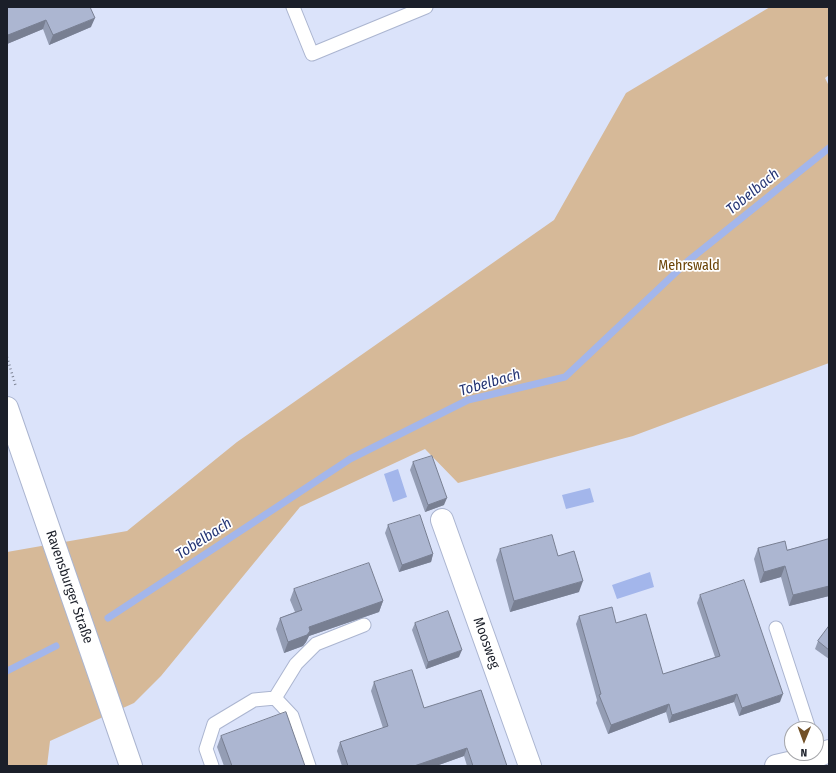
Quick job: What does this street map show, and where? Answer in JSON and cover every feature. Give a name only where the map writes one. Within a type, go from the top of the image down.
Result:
[{"type":"main road","name":"Ravensburger Straße","points":[[7,408],[132,766]]},
{"type":"main road","name":"Moosweg","points":[[442,520],[530,766]]},
{"type":"main road","points":[[776,766],[794,761]]},
{"type":"lane","points":[[293,7],[312,54],[419,8]]},
{"type":"lane","points":[[275,698],[296,664],[316,644],[364,625]]},
{"type":"lane","points":[[776,628],[806,721]]},
{"type":"lane","points":[[212,766],[206,749],[214,724],[254,700],[275,698]]},
{"type":"lane","points":[[275,698],[292,716],[309,766]]},
{"type":"green space","name":"Mehrswald","points":[[770,7],[829,7],[829,75],[825,78],[829,86],[829,363],[633,436],[458,483],[425,449],[300,507],[161,676],[134,703],[50,741],[47,766],[7,766],[7,552],[127,531],[237,442],[554,220],[626,93]]},
{"type":"water","points":[[398,469],[407,497],[393,502],[384,474]]},
{"type":"water","points":[[590,488],[594,502],[566,509],[562,495]]},
{"type":"water","points":[[650,572],[654,587],[617,599],[612,585]]},
{"type":"building","points":[[7,7],[90,7],[95,18],[53,35],[46,20],[8,35]]},
{"type":"building","points":[[432,456],[447,498],[428,505],[413,462]]},
{"type":"building","points":[[420,515],[433,554],[402,565],[388,525]]},
{"type":"building","points":[[552,535],[558,556],[574,551],[583,581],[514,601],[500,549]]},
{"type":"building","points":[[829,539],[829,586],[793,595],[785,566],[764,572],[758,548],[785,541],[787,550]]},
{"type":"building","points":[[369,563],[383,601],[309,627],[310,631],[307,635],[288,642],[280,618],[302,610],[294,589]]},
{"type":"building","points":[[744,580],[783,694],[742,708],[737,694],[672,715],[669,704],[611,725],[599,695],[601,694],[579,616],[612,607],[616,623],[646,614],[663,674],[720,656],[700,595]]},
{"type":"building","points":[[448,611],[462,650],[428,662],[415,623]]},
{"type":"building","points":[[829,626],[829,650],[818,641]]},
{"type":"building","points":[[412,670],[424,708],[481,690],[507,766],[473,766],[467,748],[414,766],[348,766],[340,742],[388,726],[374,682]]},
{"type":"building","points":[[286,712],[305,766],[232,766],[221,736]]},
{"type":"waterway","name":"Tobelbach","points":[[108,618],[350,459],[468,400],[565,377],[688,261],[829,148]]},
{"type":"waterway","name":"Tobelbach","points":[[7,671],[56,646]]}]
